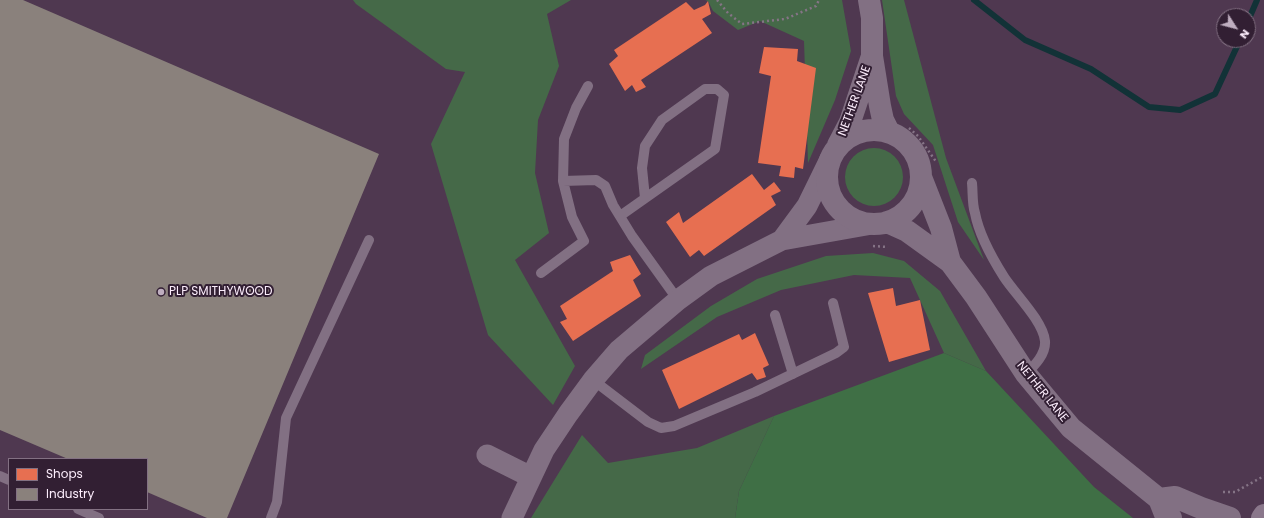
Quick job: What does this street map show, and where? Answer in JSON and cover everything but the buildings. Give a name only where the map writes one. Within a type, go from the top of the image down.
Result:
[{"type":"main road","name":"NETHER LANE","points":[[869,0],[872,18],[872,56],[880,106],[883,120],[888,132]]},
{"type":"main road","name":"NETHER LANE","points":[[834,152],[850,122],[872,56]]},
{"type":"main road","points":[[875,129],[888,132],[902,139],[912,149],[919,162],[921,178],[918,192],[911,205],[901,216],[879,223],[857,221],[844,214],[834,202],[828,189],[827,173],[834,152],[848,137],[861,131],[875,129]]},
{"type":"main road","name":"NETHER LANE","points":[[921,178],[941,228],[950,262]]},
{"type":"main road","name":"NETHER LANE","points":[[879,223],[908,231],[950,262],[976,297],[1026,374],[1071,428],[1159,499],[1166,514],[1171,518]]},
{"type":"main road","points":[[1159,499],[1175,497],[1230,518]]},
{"type":"street","points":[[782,240],[807,206],[834,152]]},
{"type":"street","points":[[512,518],[544,450],[593,380],[619,350],[678,300],[711,276],[782,240],[879,223]]},
{"type":"street","points":[[487,455],[531,477]]},
{"type":"lane","points":[[541,273],[584,241],[572,217],[563,180],[564,139],[576,108],[588,86]]},
{"type":"lane","points":[[620,216],[715,149],[724,95],[717,89],[705,89],[662,120],[645,146],[642,168],[645,198]]},
{"type":"lane","points":[[563,180],[596,180],[605,186],[613,205],[632,236],[678,300]]},
{"type":"lane","points":[[972,183],[974,213],[984,240],[1004,277],[1043,331],[1045,342],[1042,354],[1026,374]]},
{"type":"lane","points":[[271,518],[278,502],[286,418],[369,240]]},
{"type":"lane","points":[[593,380],[648,422],[660,428],[674,426],[755,392],[836,354],[844,347],[833,303]]},
{"type":"lane","points":[[775,315],[793,374]]},
{"type":"lane","points":[[80,510],[99,518]]},
{"type":"path","points":[[718,0],[728,13],[742,24],[785,19],[816,6],[819,0]]},
{"type":"path","points":[[869,246],[890,247]]},
{"type":"path","points":[[1222,492],[1234,492],[1264,476]]},
{"type":"green space","points":[[353,0],[571,0],[547,14],[559,66],[538,120],[535,173],[549,233],[515,260],[575,366],[553,405],[488,335],[431,144],[465,72],[446,69],[356,4]]},
{"type":"green space","points":[[705,0],[842,0],[851,51],[835,100],[808,163],[804,41],[760,21],[738,30],[713,11],[708,1]]},
{"type":"green space","points":[[882,0],[904,0],[946,158],[984,260],[958,222],[933,145],[904,114],[896,96]]},
{"type":"green space","points":[[868,148],[880,148],[895,156],[903,171],[903,183],[895,198],[880,206],[868,206],[853,198],[845,183],[845,171],[853,156]]},
{"type":"green space","points":[[873,253],[904,261],[940,291],[986,371],[944,353],[910,278],[854,275],[781,290],[717,317],[641,369],[645,355],[711,306],[757,279],[826,256]]},
{"type":"green space","points":[[944,353],[986,371],[1094,487],[1133,518],[735,518],[739,491],[774,416]]},
{"type":"green space","points":[[774,416],[739,491],[735,518],[531,518],[582,435],[608,463],[697,448]]},
{"type":"waterway","points":[[974,0],[1025,40],[1091,69],[1149,107],[1180,110],[1215,94],[1236,48]]},
{"type":"waterway","points":[[1254,8],[1257,0]]},
{"type":"place","name":"PLP SMITHYWOOD","points":[[161,292]]}]
